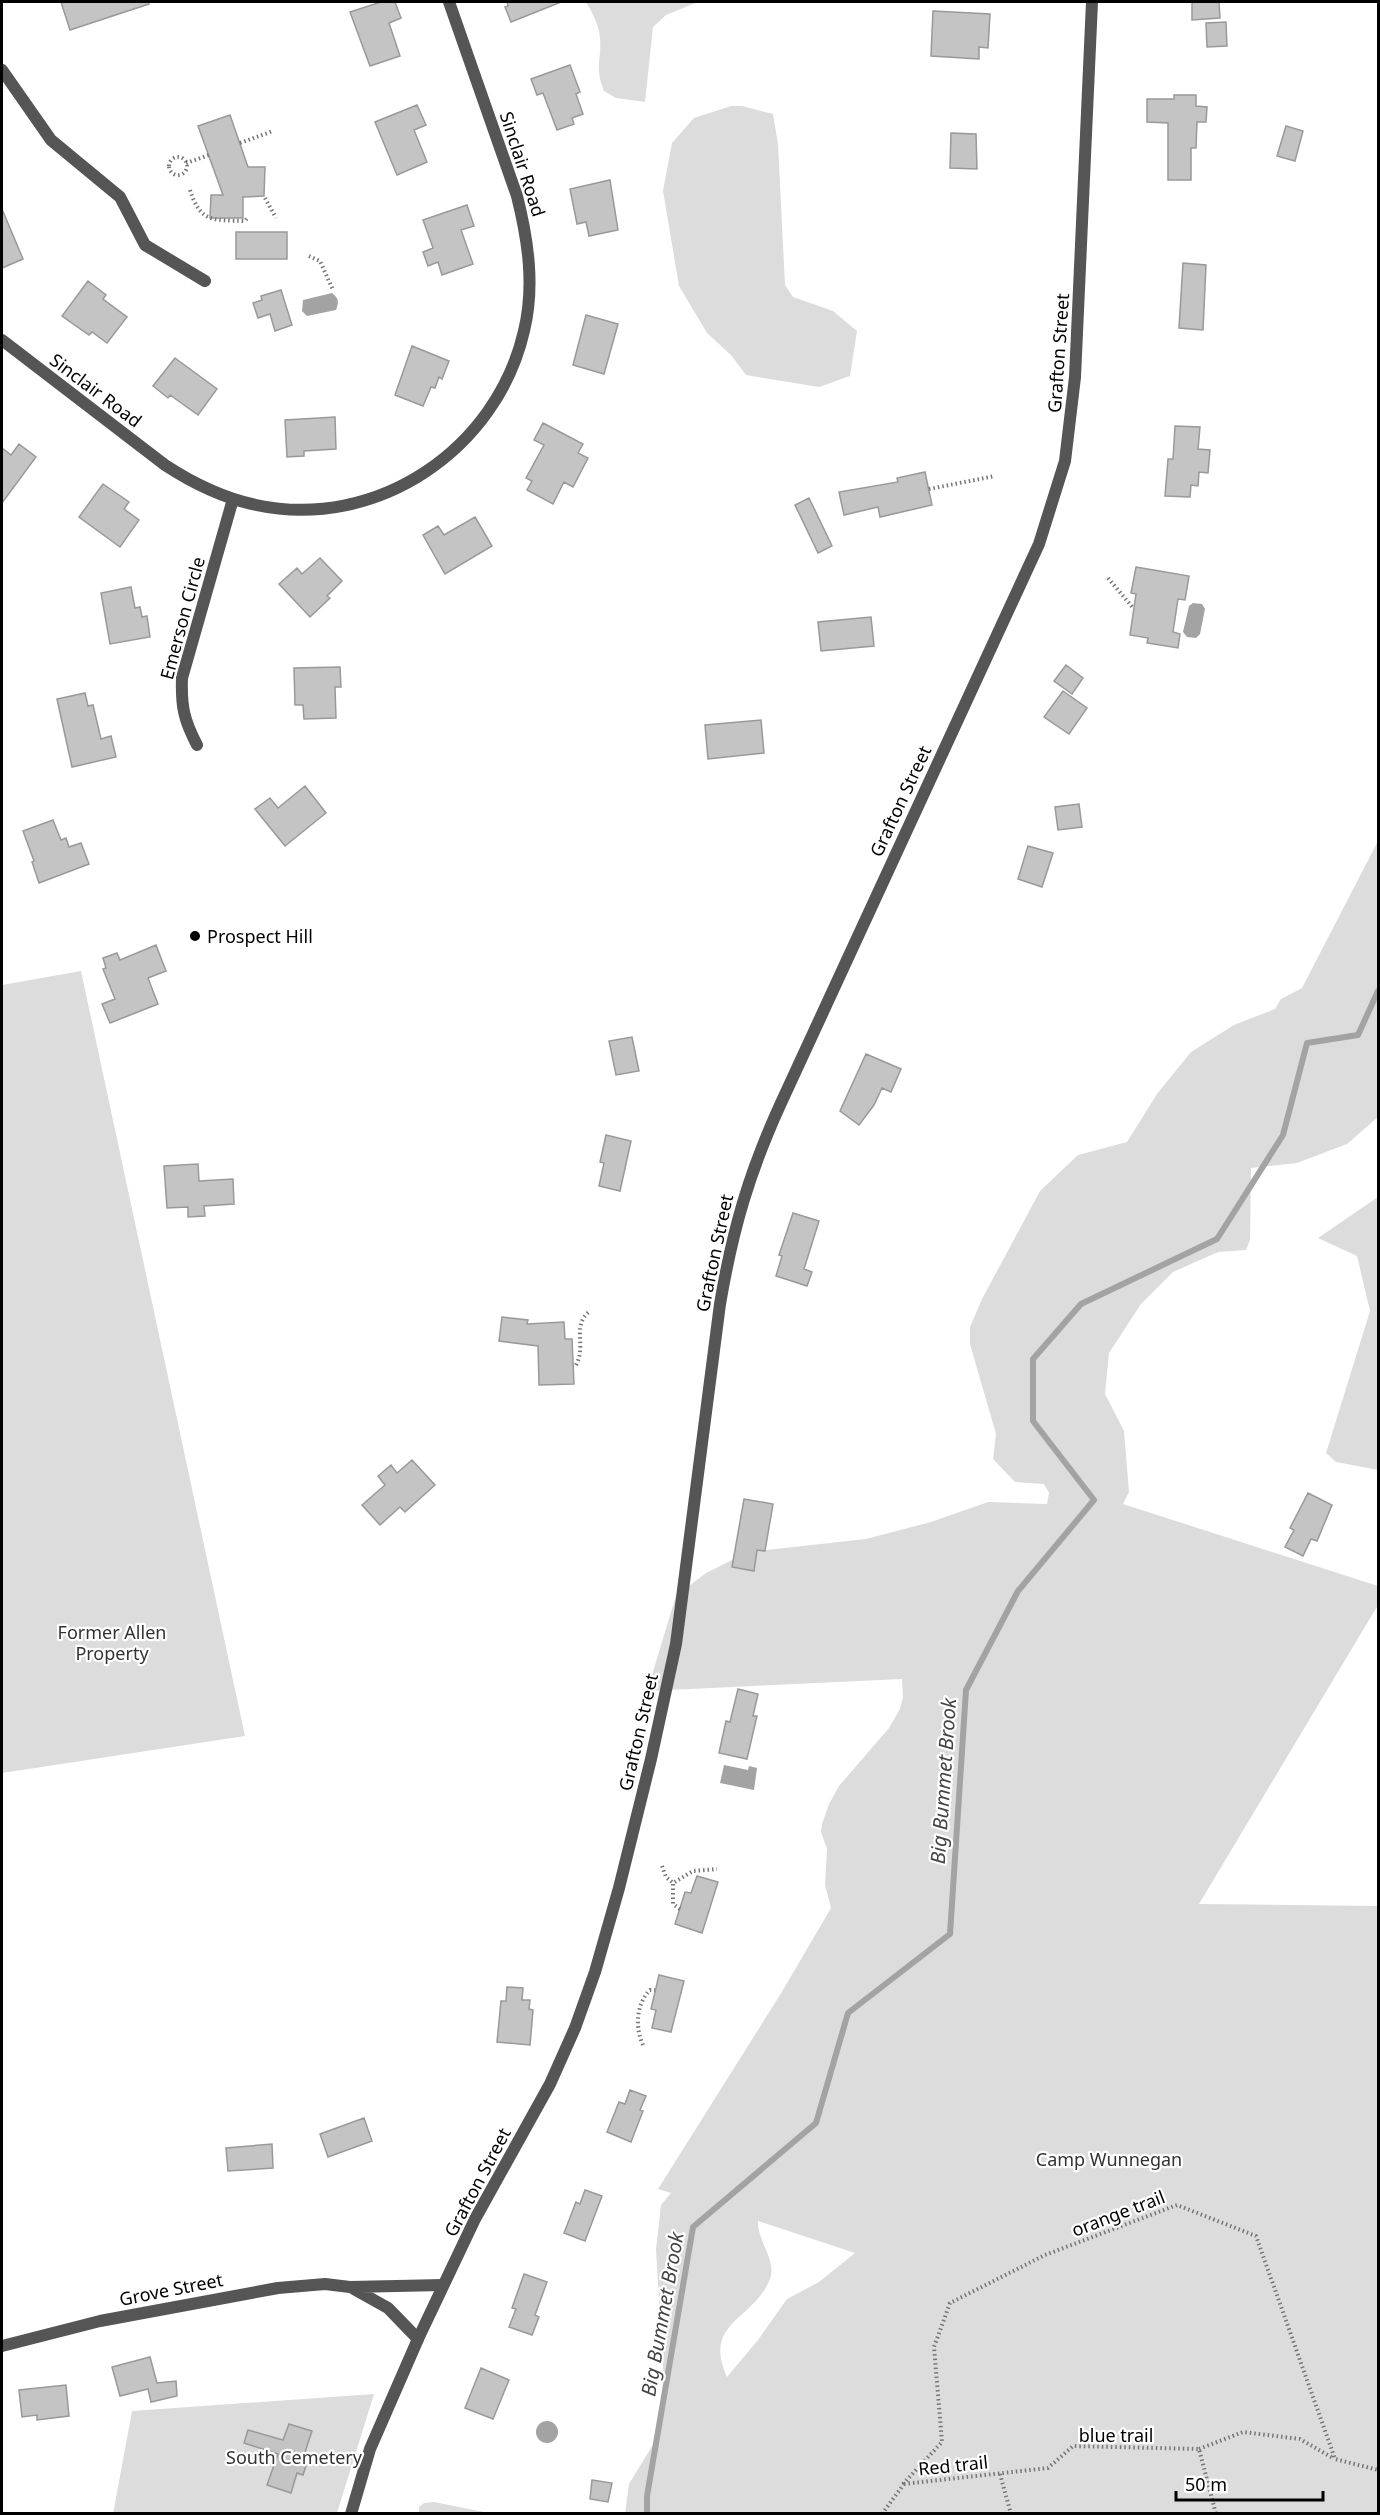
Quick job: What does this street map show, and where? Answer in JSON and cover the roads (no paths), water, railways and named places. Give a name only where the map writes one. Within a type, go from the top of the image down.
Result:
[{"type":"street","name":"Sinclair Road","points":[[2,340],[165,465],[187,479],[233,499],[258,506],[308,509],[358,502],[405,484],[441,462],[466,439],[487,413],[509,377],[518,353],[529,304],[530,279],[525,229],[517,196],[448,2]]},
{"type":"street","name":"Grafton Street","points":[[351,2514],[370,2449],[418,2339],[475,2219],[536,2112],[563,2057],[586,2000],[619,1888],[651,1759],[676,1644],[720,1304],[733,1234],[749,1179],[1039,544],[1054,502],[1070,438],[1076,377],[1092,2]]},
{"type":"street","points":[[2,70],[51,140],[120,197],[145,245],[205,281]]},
{"type":"street","name":"Emerson Circle","points":[[196,746],[184,720],[181,702],[182,678],[233,499]]},
{"type":"street","name":"Grove Street","points":[[2,2346],[100,2321],[301,2285],[325,2284],[350,2287],[443,2285]]},
{"type":"street","name":"Grove Street","points":[[350,2287],[375,2298],[418,2339]]},
{"type":"waterway","name":"Big Bummet Brook","points":[[647,2514],[647,2496],[693,2227],[816,2123],[848,2013],[950,1934],[966,1690],[1018,1591],[1094,1500],[1033,1421],[1033,1359],[1081,1304],[1217,1239],[1283,1135],[1307,1043],[1358,1035],[1378,991]]},
{"type":"place","name":"Prospect Hill","points":[[195,936]]},
{"type":"park label","name":"Former Allen Property","points":[[112,1642]]},
{"type":"park label","name":"Camp Wunnegan","points":[[1109,2159]]},
{"type":"park label","name":"South Cemetery","points":[[294,2457]]}]
